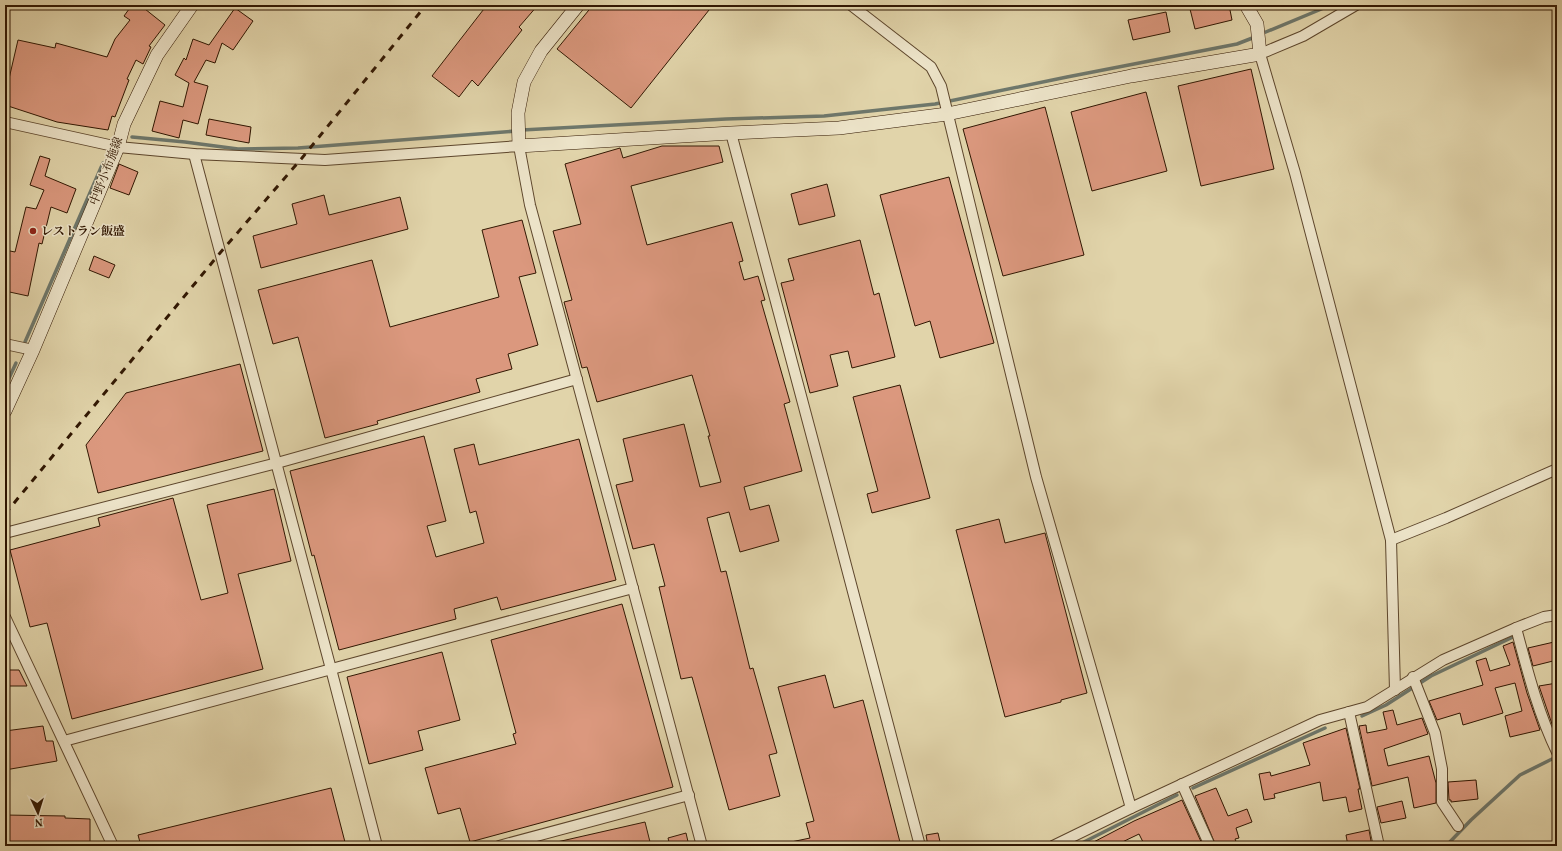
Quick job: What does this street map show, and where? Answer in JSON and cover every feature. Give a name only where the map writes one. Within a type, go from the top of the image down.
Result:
[{"type":"street","name":"中野小布施線","points":[[5,411],[33,350],[118,147],[124,124],[157,55],[191,5]]},
{"type":"street","points":[[578,5],[538,57],[524,82],[518,113],[519,146],[530,205],[702,846]]},
{"type":"street","points":[[1246,5],[1257,24],[1260,38],[1260,54],[1294,172],[1391,540],[1395,690]]},
{"type":"street","points":[[5,122],[118,147],[194,154],[325,160],[519,146],[839,128],[947,114],[1131,76],[1260,54],[1303,36],[1356,5]]},
{"type":"street","points":[[853,6],[931,67],[941,86],[1036,477],[1131,808]]},
{"type":"street","points":[[731,133],[920,846]]},
{"type":"street","points":[[194,154],[277,463],[377,846]]},
{"type":"street","points":[[5,344],[33,350]]},
{"type":"street","points":[[5,533],[277,463],[577,379]]},
{"type":"street","points":[[1391,540],[1446,518],[1557,469]]},
{"type":"street","points":[[64,741],[633,588]]},
{"type":"street","points":[[1053,846],[1320,720],[1367,707],[1443,660],[1516,628],[1544,617],[1557,615]]},
{"type":"street","points":[[5,618],[113,846]]},
{"type":"street","points":[[1516,628],[1531,683],[1550,738],[1557,752]]},
{"type":"street","points":[[1413,678],[1435,733],[1442,769],[1442,802],[1458,826]]},
{"type":"street","points":[[1349,712],[1379,846]]},
{"type":"street","points":[[1182,784],[1210,846]]},
{"type":"street","points":[[499,846],[689,795]]},
{"type":"building","points":[[132,5],[140,5],[165,25],[149,46],[151,47],[143,64],[136,60],[127,79],[129,80],[115,117],[112,116],[108,130],[57,122],[5,105],[5,96],[18,40],[55,48],[56,43],[107,57],[115,39],[130,20],[124,16]]},
{"type":"building","points":[[487,5],[538,5],[519,27],[522,30],[478,86],[472,80],[459,97],[432,76]]},
{"type":"building","points":[[593,5],[713,5],[631,108],[557,49]]},
{"type":"building","points":[[1209,5],[1229,5],[1232,20],[1195,29],[1190,9]]},
{"type":"building","points":[[235,8],[253,21],[233,50],[222,43],[215,63],[206,60],[194,82],[208,86],[198,124],[183,120],[179,138],[152,131],[160,101],[183,107],[189,83],[175,75],[184,58],[186,60],[193,39],[209,45]]},
{"type":"building","points":[[1166,12],[1170,32],[1133,40],[1128,20]]},
{"type":"building","points":[[1251,69],[1274,169],[1201,186],[1178,86]]},
{"type":"building","points":[[1146,92],[1167,171],[1092,191],[1071,112]]},
{"type":"building","points":[[1045,107],[1084,255],[1003,276],[963,129]]},
{"type":"building","points":[[209,119],[251,127],[249,143],[206,135]]},
{"type":"building","points":[[662,146],[719,146],[723,162],[631,186],[647,245],[732,222],[743,261],[739,262],[744,280],[758,276],[765,300],[761,301],[790,402],[784,404],[802,471],[744,487],[750,510],[769,505],[779,541],[740,552],[729,512],[707,518],[721,572],[726,571],[750,669],[753,668],[777,753],[769,755],[780,796],[729,810],[692,677],[681,679],[659,587],[665,586],[654,544],[633,549],[616,485],[633,481],[623,439],[684,424],[700,487],[721,482],[708,436],[710,436],[692,375],[597,402],[587,367],[582,368],[564,302],[572,300],[553,231],[581,224],[565,164],[620,148],[623,158]]},
{"type":"building","points":[[40,156],[50,159],[45,176],[76,189],[67,213],[51,207],[42,244],[39,243],[28,296],[5,291],[5,250],[15,252],[26,207],[36,209],[44,190],[30,185]]},
{"type":"building","points":[[119,164],[138,172],[129,195],[110,188]]},
{"type":"building","points":[[949,177],[994,343],[940,358],[930,321],[915,326],[880,195]]},
{"type":"building","points":[[827,184],[835,216],[799,225],[791,194]]},
{"type":"building","points":[[324,195],[329,215],[400,197],[408,229],[261,268],[253,236],[297,224],[292,204]]},
{"type":"building","points":[[522,220],[536,273],[519,277],[538,345],[508,354],[512,369],[476,379],[480,392],[377,421],[378,424],[325,438],[298,337],[273,344],[258,290],[372,260],[390,327],[499,297],[482,230]]},
{"type":"building","points":[[860,240],[874,295],[879,293],[895,357],[852,368],[848,351],[830,355],[838,386],[810,393],[781,283],[794,280],[788,259]]},
{"type":"building","points":[[94,256],[115,265],[109,278],[89,270]]},
{"type":"building","points":[[240,364],[263,451],[98,493],[86,445],[126,393]]},
{"type":"building","points":[[900,385],[930,498],[872,513],[867,494],[878,491],[853,397]]},
{"type":"building","points":[[424,436],[446,521],[427,526],[436,557],[484,543],[476,511],[470,513],[454,449],[474,444],[479,465],[579,439],[616,580],[501,610],[497,597],[454,609],[456,619],[339,650],[314,555],[312,556],[290,471]]},
{"type":"building","points":[[274,489],[291,561],[238,574],[263,669],[72,719],[47,623],[30,627],[10,550],[100,526],[98,518],[173,498],[201,600],[228,593],[207,505]]},
{"type":"building","points":[[999,519],[1005,543],[1045,533],[1087,693],[1061,700],[1061,702],[1005,717],[956,530]]},
{"type":"building","points":[[622,604],[673,787],[470,842],[460,808],[438,814],[425,768],[516,744],[513,734],[516,733],[491,640]]},
{"type":"building","points":[[1513,642],[1527,693],[1540,730],[1510,737],[1505,716],[1522,711],[1515,683],[1495,688],[1503,713],[1463,725],[1460,713],[1437,720],[1429,701],[1483,685],[1476,661],[1486,658],[1490,671],[1510,665],[1503,646]]},
{"type":"building","points":[[1554,642],[1557,660],[1533,666],[1528,648]]},
{"type":"building","points":[[442,652],[460,720],[418,731],[423,750],[369,764],[347,677]]},
{"type":"building","points":[[5,670],[19,670],[27,686],[5,686]]},
{"type":"building","points":[[825,675],[834,708],[863,700],[901,846],[792,846],[791,842],[810,838],[806,823],[814,821],[778,687]]},
{"type":"building","points":[[1557,683],[1557,726],[1553,727],[1539,686]]},
{"type":"building","points":[[1393,710],[1397,725],[1422,718],[1428,734],[1384,749],[1388,766],[1429,756],[1436,783],[1436,803],[1414,808],[1408,777],[1372,786],[1359,726],[1366,725],[1367,733],[1387,729],[1383,712]]},
{"type":"building","points":[[43,726],[46,741],[53,741],[57,761],[5,770],[5,731]]},
{"type":"building","points":[[1346,728],[1360,789],[1358,789],[1362,809],[1349,812],[1346,797],[1323,801],[1320,782],[1274,794],[1275,798],[1264,800],[1259,774],[1270,772],[1271,776],[1310,765],[1303,743]]},
{"type":"building","points":[[1476,780],[1478,799],[1451,802],[1451,800],[1449,800],[1448,782]]},
{"type":"building","points":[[331,788],[346,846],[141,846],[138,835]]},
{"type":"building","points":[[1216,788],[1228,816],[1247,809],[1252,822],[1236,828],[1239,838],[1235,839],[1238,846],[1216,846],[1195,796]]},
{"type":"building","points":[[1182,800],[1203,846],[1145,846],[1139,834],[1114,846],[1086,846],[1134,821]]},
{"type":"building","points":[[1402,801],[1406,818],[1381,823],[1377,807]]},
{"type":"building","points":[[5,815],[65,816],[65,818],[90,819],[90,846],[5,846]]},
{"type":"building","points":[[645,822],[651,846],[557,846],[557,842]]},
{"type":"building","points":[[1369,830],[1372,846],[1348,846],[1346,835]]},
{"type":"building","points":[[686,833],[689,846],[670,846],[668,838]]},
{"type":"building","points":[[938,833],[941,846],[928,846],[926,835]]},
{"type":"waterway","points":[[1261,34],[1331,5]]},
{"type":"waterway","points":[[522,130],[726,119],[824,116],[935,104],[1237,44],[1255,37]]},
{"type":"waterway","points":[[132,137],[238,149],[298,148],[516,131]]},
{"type":"waterway","points":[[25,342],[103,163]]},
{"type":"waterway","points":[[5,387],[16,363]]},
{"type":"waterway","points":[[1362,716],[1386,705],[1431,676],[1513,637]]},
{"type":"waterway","points":[[1193,788],[1325,728]]},
{"type":"waterway","points":[[1446,846],[1471,820],[1520,775],[1552,759]]},
{"type":"waterway","points":[[1076,846],[1177,795]]},
{"type":"railway","points":[[5,514],[220,253],[302,158],[426,5]]},
{"type":"place","name":"レストラン飯盛","points":[[33,231]]}]
